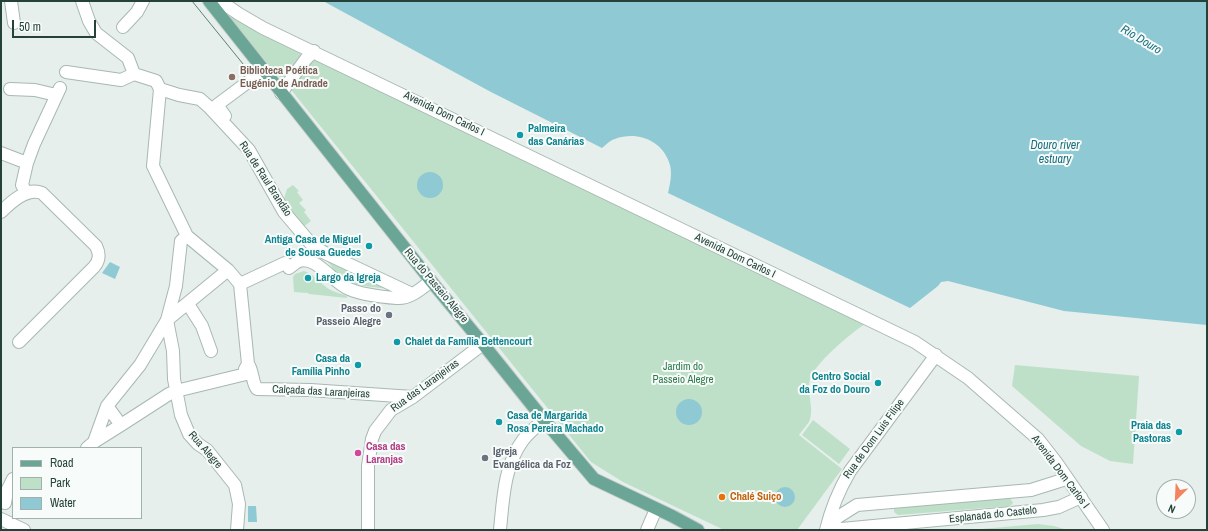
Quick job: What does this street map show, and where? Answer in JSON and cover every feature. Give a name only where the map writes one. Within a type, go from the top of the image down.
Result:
[{"type":"main road","name":"Rua do Passeio Alegre","points":[[209,1],[430,281],[594,479],[698,530]]},
{"type":"street","points":[[11,1],[14,22]]},
{"type":"street","points":[[82,1],[89,21],[96,33],[128,58],[134,74]]},
{"type":"street","points":[[123,27],[137,12],[143,1]]},
{"type":"street","name":"Avenida Dom Carlos I","points":[[220,1],[264,28],[915,342],[968,378],[1038,438],[1103,530]]},
{"type":"street","points":[[281,93],[306,59],[314,52]]},
{"type":"street","points":[[230,122],[216,105],[264,70]]},
{"type":"street","points":[[66,72],[121,80],[134,74],[156,81],[160,89],[153,166],[187,236],[228,270],[240,284],[248,364],[246,374],[169,394],[91,445]]},
{"type":"street","points":[[10,89],[58,91],[44,119],[27,163],[22,185],[26,192]]},
{"type":"street","name":"Rua de Raul Brandão","points":[[160,89],[179,95],[200,99],[209,107],[249,150],[284,212],[312,245],[325,253],[412,294]]},
{"type":"street","points":[[1,153],[27,163]]},
{"type":"street","points":[[2,208],[26,192],[32,191],[42,193],[96,246],[99,256],[99,260],[94,267],[19,342]]},
{"type":"street","points":[[91,445],[107,406],[140,365],[167,320],[176,286],[182,240],[187,236]]},
{"type":"street","points":[[240,284],[287,265],[306,260],[315,263],[322,268],[341,286],[357,292],[401,299],[412,294],[430,281]]},
{"type":"street","points":[[167,320],[228,270]]},
{"type":"street","points":[[188,304],[202,326],[211,351]]},
{"type":"street","name":"Rua Alegre","points":[[167,320],[173,351],[174,379],[179,411],[189,434],[198,444],[207,450],[235,486],[240,504],[237,530]]},
{"type":"street","name":"Rua das Laranjeiras","points":[[368,530],[368,466],[372,439],[379,424],[391,410],[413,397],[483,344]]},
{"type":"street","name":"Rua de Dom Luis Filipe","points":[[826,530],[830,512],[850,471],[936,355]]},
{"type":"street","name":"Calçada das Laranjeiras","points":[[248,364],[250,366],[257,389],[310,390],[413,397]]},
{"type":"street","points":[[107,406],[121,425]]},
{"type":"street","points":[[500,530],[507,478],[513,457],[522,441],[544,420]]},
{"type":"street","name":"Esplanada do Castelo","points":[[826,530],[838,517],[858,505],[1031,490],[1066,478]]},
{"type":"street","points":[[6,503],[7,490],[12,481]]},
{"type":"street","name":"Esplanada do Castelo","points":[[831,530],[1042,510],[1059,507],[1081,497]]},
{"type":"street","points":[[647,530],[656,509]]},
{"type":"street","points":[[1,519],[24,530]]},
{"type":"green space","points":[[233,16],[256,31],[301,54],[282,80],[229,19]]},
{"type":"green space","name":"Jardim do Passeio Alegre","points":[[312,57],[865,324],[851,334],[826,357],[813,372],[810,379],[809,389],[811,417],[799,435],[842,469],[797,530],[724,530],[623,482],[591,462],[288,86]]},
{"type":"green space","points":[[293,185],[299,191],[297,192],[303,200],[299,203],[306,210],[304,212],[311,221],[303,227],[283,202],[287,189]]},
{"type":"green space","points":[[326,260],[391,289],[365,286],[346,280],[336,273]]},
{"type":"green space","points":[[304,271],[313,276],[328,289],[347,296],[347,298],[294,292],[293,277],[295,274]]},
{"type":"green space","points":[[1015,365],[1139,376],[1133,464],[1110,461],[1081,446],[1012,386]]},
{"type":"green space","points":[[813,420],[850,449],[839,464],[802,435]]},
{"type":"green space","points":[[1010,498],[1013,503],[1010,506],[898,515],[894,512],[894,508],[897,506]]},
{"type":"green space","points":[[1038,524],[1054,526],[1067,530],[970,530]]},
{"type":"water","name":"Douro river estuary","points":[[323,1],[1207,1],[1207,325],[1064,311],[948,281],[941,282],[910,308],[668,193],[671,174],[669,162],[660,148],[647,139],[632,136],[623,137],[611,140],[602,148],[491,92]]},
{"type":"water","points":[[430,172],[439,176],[443,185],[439,194],[430,198],[421,194],[417,185],[421,176]]},
{"type":"water","points":[[110,262],[120,267],[115,279],[102,273]]},
{"type":"water","points":[[689,399],[698,403],[702,412],[698,421],[689,425],[680,421],[676,412],[680,403]]},
{"type":"water","points":[[785,487],[792,490],[795,497],[792,504],[785,507],[778,504],[775,497],[778,490]]},
{"type":"water","points":[[248,506],[256,506],[257,522],[248,522]]},
{"type":"tram line","points":[[192,1],[252,75]]},
{"type":"place","name":"Biblioteca Poética Eugénio de Andrade","points":[[232,77]]},
{"type":"place","name":"Palmeira das Canárias","points":[[520,135]]},
{"type":"place","name":"Antiga Casa de Miguel de Sousa Guedes","points":[[369,246]]},
{"type":"place","name":"Largo da Igreja","points":[[308,278]]},
{"type":"place","name":"Passo do Passeio Alegre","points":[[389,315]]},
{"type":"place","name":"Chalet da Família Bettencourt","points":[[397,342]]},
{"type":"place","name":"Casa da Família Pinho","points":[[358,365]]},
{"type":"place","name":"Centro Social da Foz do Douro","points":[[878,383]]},
{"type":"place","name":"Casa de Margarida Rosa Pereira Machado","points":[[499,422]]},
{"type":"place","name":"Praia das Pastoras","points":[[1179,432]]},
{"type":"place","name":"Casa das Laranjas","points":[[358,453]]},
{"type":"place","name":"Igreja Evangélica da Foz","points":[[485,458]]},
{"type":"place","name":"Chalé Suiço","points":[[722,497]]},
{"type":"water label","name":"Rio Douro","points":[[1141,40]]}]
